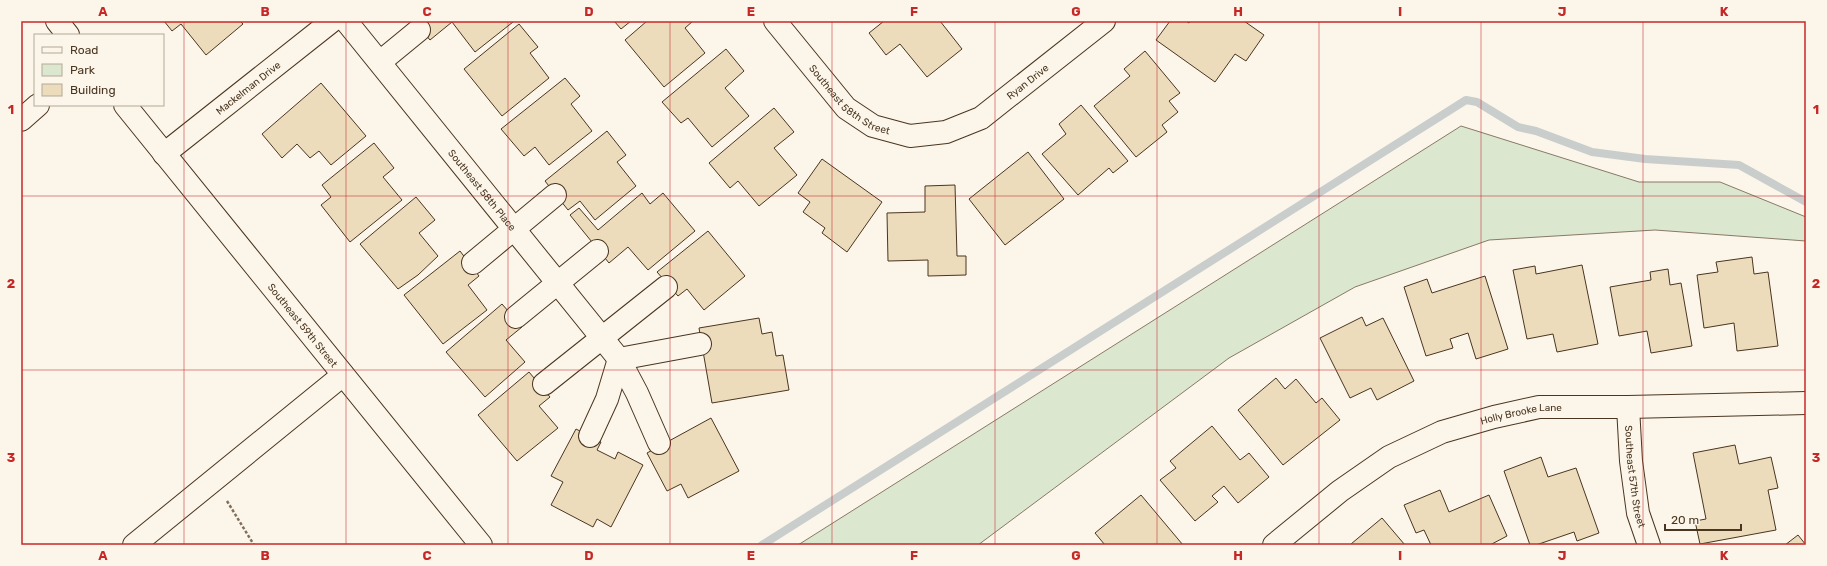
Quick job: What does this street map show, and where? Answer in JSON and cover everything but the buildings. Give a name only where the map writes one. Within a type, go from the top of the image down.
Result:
[{"type":"street","points":[[56,21],[67,34]]},
{"type":"street","name":"Mackelman Drive","points":[[164,154],[332,21]]},
{"type":"street","name":"Southeast 58th Place","points":[[346,21],[619,359],[637,393],[659,443]]},
{"type":"street","name":"Southeast 58th Street","points":[[775,21],[846,108],[873,126],[910,136],[946,132]]},
{"type":"street","name":"Ryan Drive","points":[[946,132],[981,118],[1104,21]]},
{"type":"street","points":[[380,62],[419,30]]},
{"type":"street","points":[[21,120],[37,106]]},
{"type":"street","name":"Southeast 59th Street","points":[[126,106],[481,545]]},
{"type":"street","points":[[473,263],[556,195]]},
{"type":"street","points":[[516,317],[598,251]]},
{"type":"street","points":[[544,384],[666,287]]},
{"type":"street","points":[[590,436],[607,399],[619,359],[700,344]]},
{"type":"street","points":[[134,545],[343,375]]},
{"type":"street","name":"Holly Brooke Lane","points":[[1274,545],[1340,491],[1390,457],[1442,432],[1494,417],[1539,407],[1628,407],[1806,403]]},
{"type":"street","name":"Southeast 57th Street","points":[[1628,407],[1631,461],[1638,513],[1649,545]]},
{"type":"path","points":[[214,480],[254,545]]},
{"type":"green space","points":[[1461,126],[1639,182],[1720,182],[1806,217],[1806,241],[1655,230],[1489,240],[1355,287],[1229,358],[978,545],[798,545]]},
{"type":"waterway","points":[[762,545],[1466,100],[1477,102],[1518,127],[1536,131],[1592,152],[1645,159],[1739,165],[1806,202]]}]
